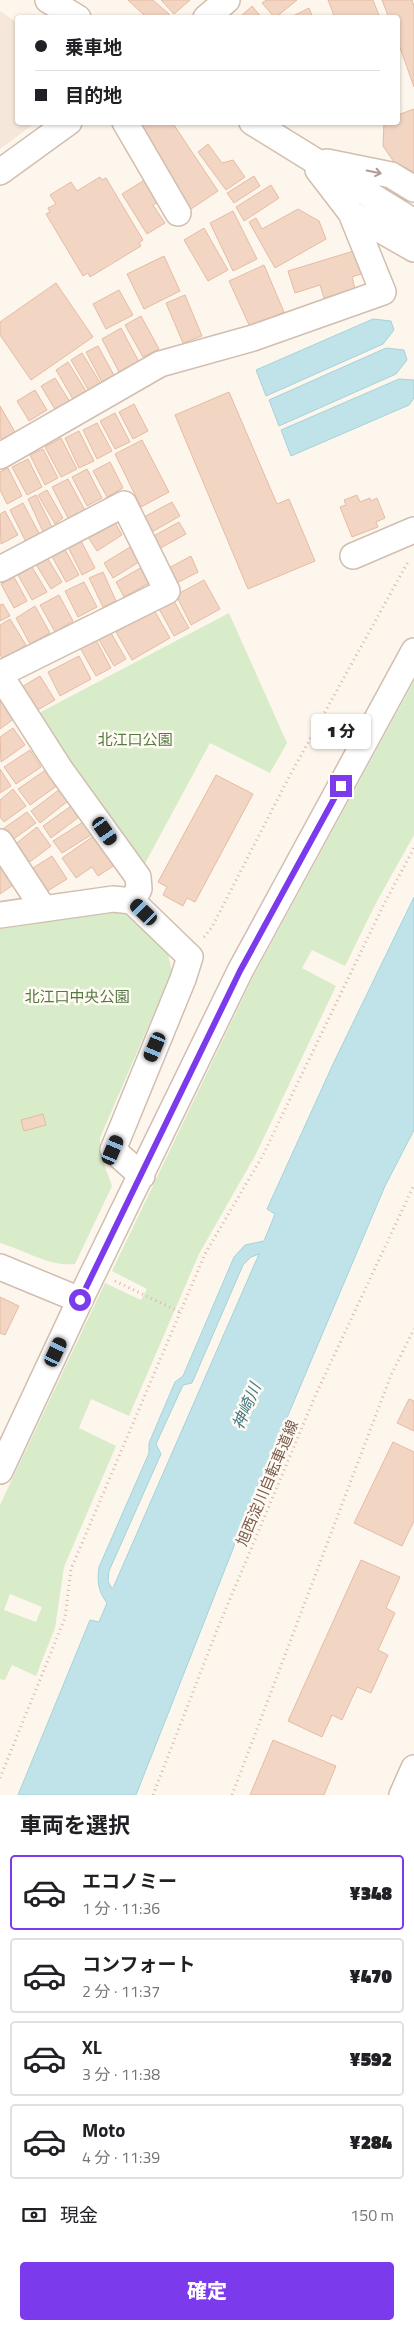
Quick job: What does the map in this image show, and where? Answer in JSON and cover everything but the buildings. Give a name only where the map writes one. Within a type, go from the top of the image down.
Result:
[{"type":"street","points":[[48,0],[73,15]]},
{"type":"street","points":[[210,15],[227,0]]},
{"type":"street","points":[[0,172],[65,125]]},
{"type":"street","points":[[127,125],[178,213]]},
{"type":"street","points":[[257,125],[414,222]]},
{"type":"street","points":[[310,158],[391,175],[414,189]]},
{"type":"street","points":[[0,456],[160,364],[253,338],[383,292],[351,213],[310,158]]},
{"type":"street","points":[[351,213],[414,250]]},
{"type":"street","points":[[0,569],[124,504],[167,591],[0,674],[60,769],[138,878],[139,889],[132,901]]},
{"type":"street","points":[[353,556],[414,530]]},
{"type":"street","points":[[0,1470],[80,1300],[142,1176],[240,971],[414,651]]},
{"type":"street","points":[[0,842],[42,908]]},
{"type":"street","points":[[0,915],[113,899],[132,901],[190,957],[183,979],[113,1150],[142,1176]]},
{"type":"street","points":[[0,1267],[80,1300]]},
{"type":"street","points":[[402,1795],[414,1768]]},
{"type":"path","points":[[190,957],[212,927],[289,777],[414,551]]},
{"type":"path","points":[[0,1778],[65,1618],[71,1569],[205,1254],[263,1155],[382,906],[414,848]]},
{"type":"path","name":"旭西淀川自転車道線","points":[[153,1795],[217,1630],[316,1394],[414,1185]]},
{"type":"path","points":[[109,1278],[180,1312]]},
{"type":"path","points":[[232,1795],[391,1375],[414,1329]]},
{"type":"shaded area","points":[[0,11],[15,22],[15,125],[32,125],[0,149]]},
{"type":"green space","name":"北江口公園","points":[[229,613],[287,743],[270,773],[210,743],[142,869],[35,715]]},
{"type":"green space","points":[[414,681],[414,835],[376,903],[345,966],[312,950],[302,968],[336,986],[256,1154],[199,1254],[129,1416],[91,1399],[79,1428],[116,1446],[64,1567],[55,1628],[36,1676],[12,1665],[5,1680],[0,1679],[0,1505],[105,1283],[141,1300],[147,1289],[112,1271],[253,977]],"holes":[[[10,1594],[42,1607],[36,1622],[4,1610]]]},
{"type":"green space","name":"北江口中央公園","points":[[123,910],[167,950],[172,971],[100,1138],[100,1153],[112,1186],[75,1264],[56,1263],[0,1243],[0,929]]},
{"type":"water","points":[[373,319],[391,321],[394,330],[383,344],[266,396],[256,370]]},
{"type":"water","points":[[386,348],[404,350],[407,360],[396,374],[279,426],[269,400]]},
{"type":"water","points":[[399,379],[414,380],[414,398],[409,405],[291,456],[281,430]]},
{"type":"water","name":"神崎川","points":[[414,897],[414,1130],[385,1186],[253,1498],[136,1795],[18,1795],[90,1620],[99,1622],[107,1603],[99,1586],[99,1567],[149,1453],[149,1443],[175,1382],[183,1376],[234,1257],[245,1245],[264,1241],[275,1214],[267,1209],[334,1062]],"holes":[[[259,1254],[113,1588],[108,1581],[109,1571],[161,1454],[156,1444],[183,1385],[192,1383],[243,1265],[251,1257]]]},
{"type":"route","points":[[80,1300],[142,1176],[240,971],[341,786]]}]
